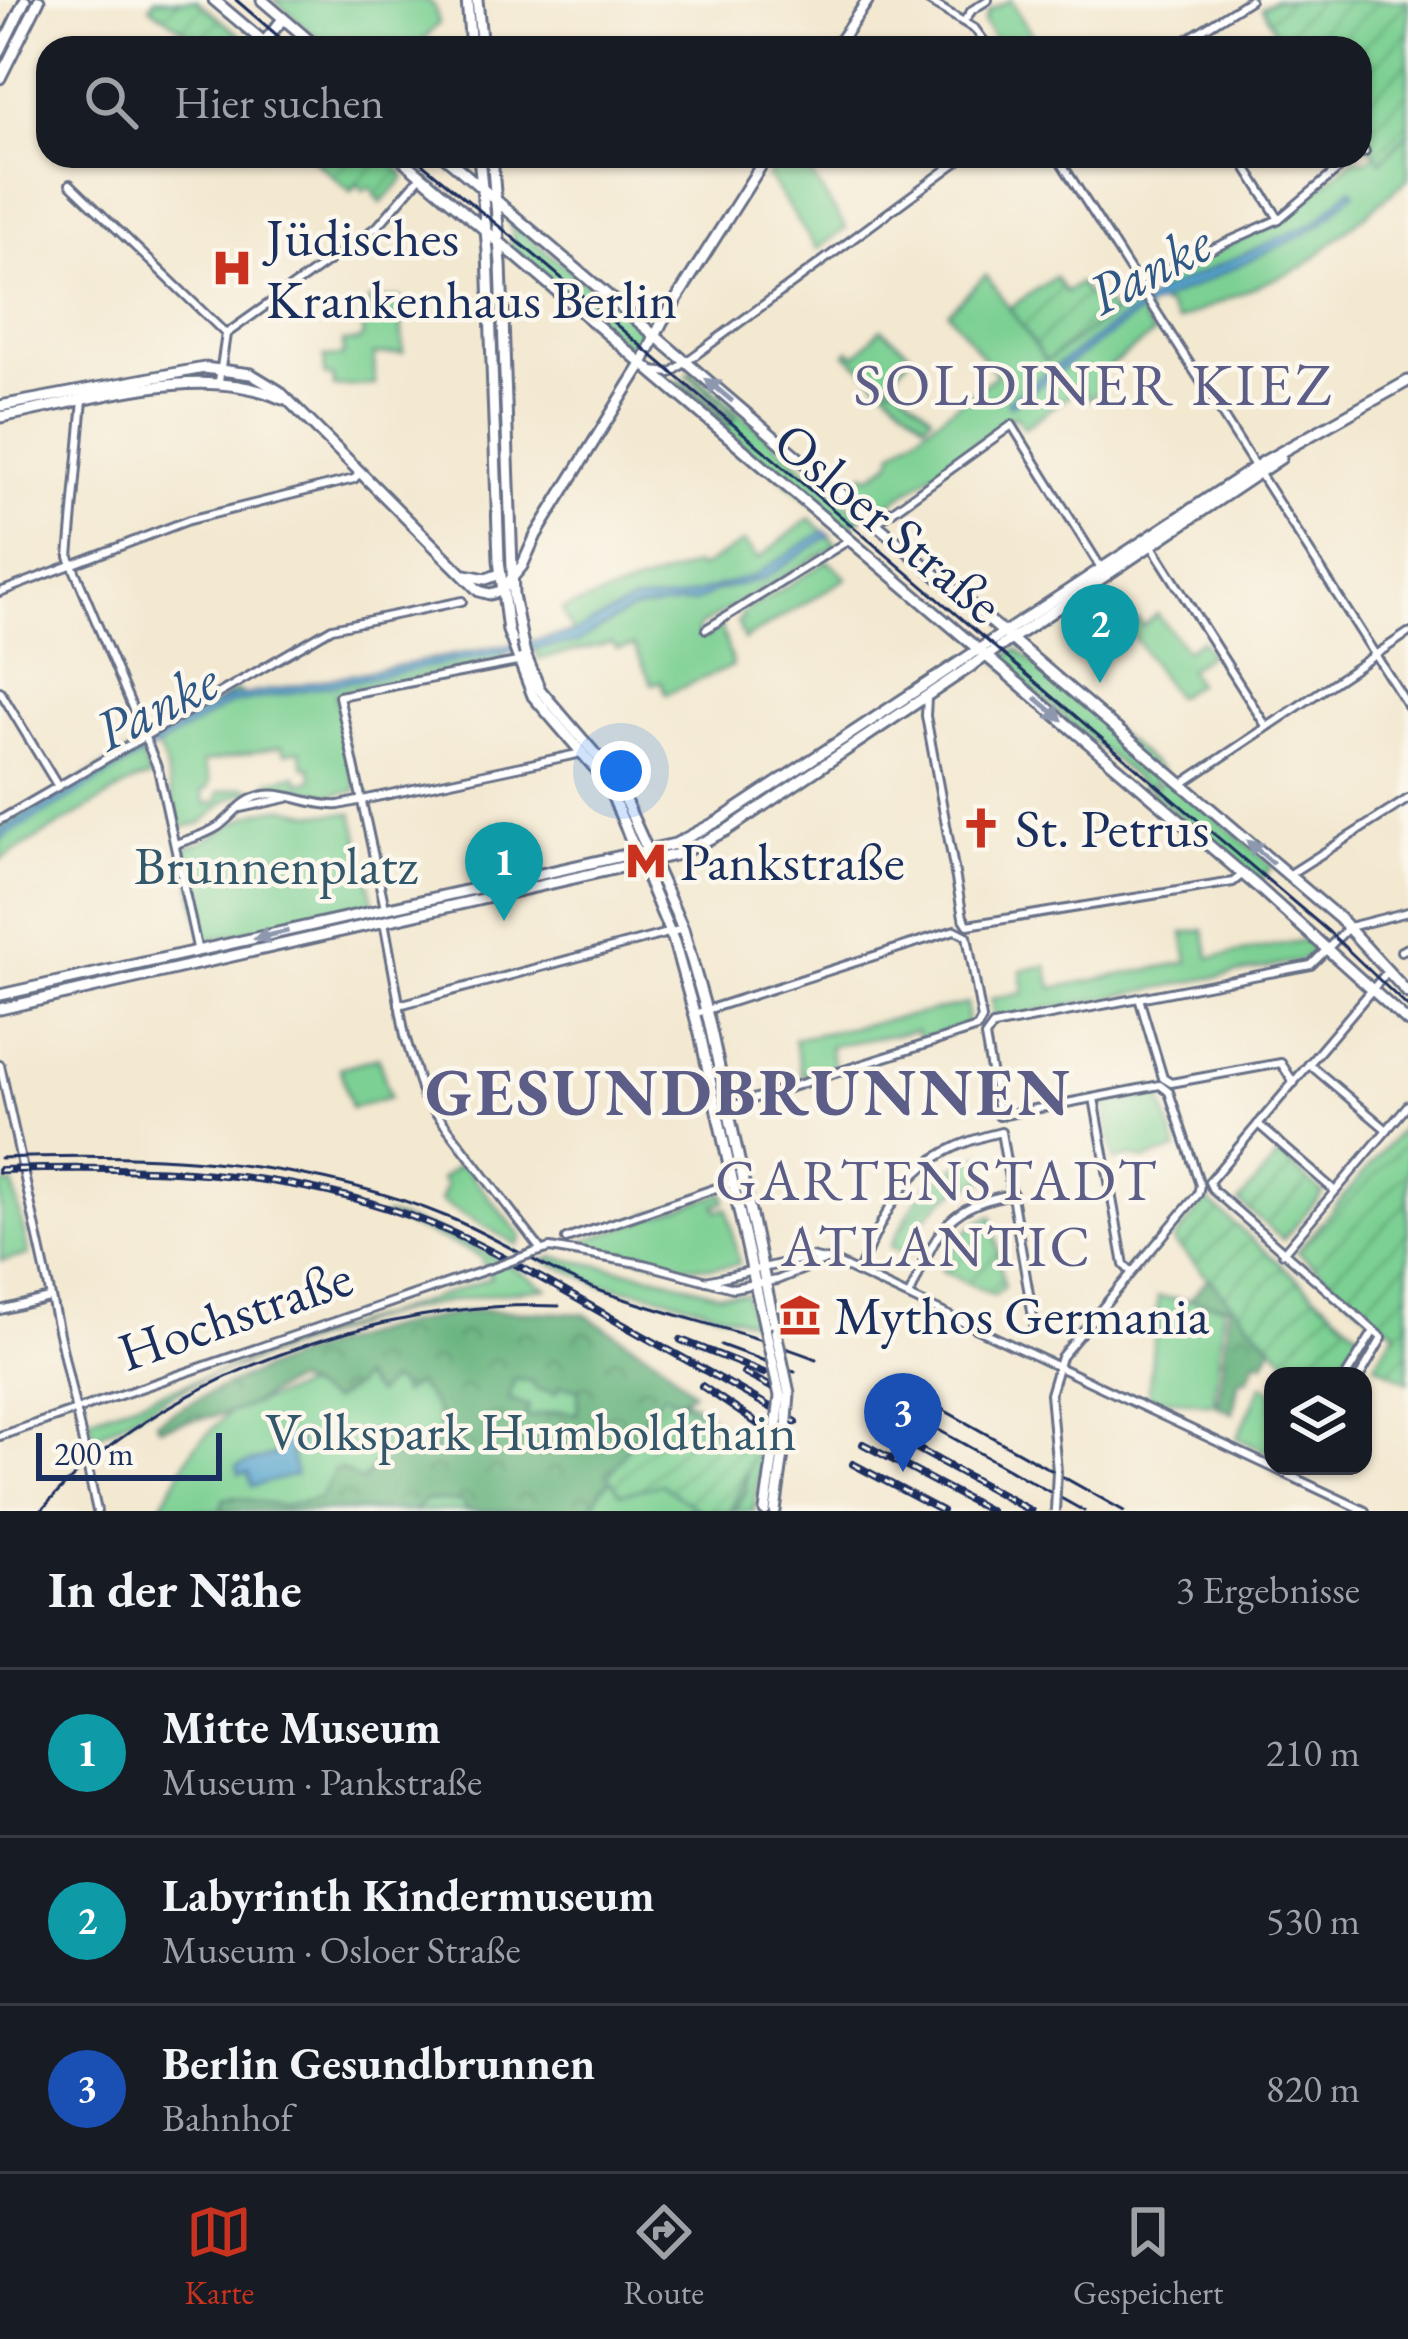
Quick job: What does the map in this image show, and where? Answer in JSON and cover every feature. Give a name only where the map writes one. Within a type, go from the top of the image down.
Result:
[{"type":"main road","points":[[0,51],[25,0]]},
{"type":"main road","points":[[0,77],[39,0]]},
{"type":"main road","points":[[214,0],[256,36]]},
{"type":"main road","points":[[262,0],[304,36]]},
{"type":"main road","points":[[467,0],[478,36]]},
{"type":"main road","points":[[474,36],[477,0]]},
{"type":"main road","points":[[843,36],[868,0]]},
{"type":"main road","points":[[273,36],[284,19]]},
{"type":"main road","name":"Osloer Straße","points":[[412,168],[1243,874],[1408,1022]]},
{"type":"main road","name":"Osloer Straße","points":[[459,168],[1349,927],[1408,993]]},
{"type":"main road","points":[[480,168],[501,591],[517,642]]},
{"type":"main road","points":[[493,168],[519,657],[587,750],[615,777],[683,929],[785,1395],[775,1511]]},
{"type":"main road","points":[[0,417],[220,368],[256,376],[292,404],[483,593],[501,591],[647,368],[655,335],[759,168]]},
{"type":"main road","points":[[0,406],[215,381],[262,390],[292,404]]},
{"type":"main road","points":[[651,856],[640,865],[4,1008],[3,994],[635,853],[679,854],[727,830],[982,651],[1152,546],[1258,470],[1408,381]]},
{"type":"main road","points":[[1007,635],[1101,568],[1239,483]]},
{"type":"main road","points":[[466,575],[486,580],[500,574],[536,536]]},
{"type":"main road","points":[[587,750],[612,795],[700,1012],[728,1108],[737,1181]]},
{"type":"main road","points":[[765,1511],[779,1444]]},
{"type":"street","points":[[927,0],[982,36]]},
{"type":"street","points":[[964,22],[988,0]]},
{"type":"street","points":[[1192,36],[1250,0]]},
{"type":"street","points":[[647,368],[668,375],[949,168]]},
{"type":"street","points":[[1066,168],[1408,706]]},
{"type":"street","points":[[1247,168],[1279,219]]},
{"type":"street","points":[[1138,282],[1279,219],[1339,169]]},
{"type":"street","points":[[215,381],[226,334],[378,226],[421,176]]},
{"type":"street","points":[[70,184],[226,334]]},
{"type":"street","points":[[83,396],[69,557],[152,754],[198,952]]},
{"type":"street","points":[[876,523],[1012,425],[1101,568]]},
{"type":"street","points":[[0,592],[189,520],[354,479],[361,472]]},
{"type":"street","points":[[706,629],[849,540]]},
{"type":"street","points":[[1152,546],[1265,726]]},
{"type":"street","points":[[0,820],[332,628],[462,601]]},
{"type":"street","points":[[1181,784],[1408,633]]},
{"type":"street","points":[[519,657],[339,696],[386,910],[383,923],[399,1005],[421,1090],[431,1110],[537,1251],[550,1248],[644,1264],[733,1288],[760,1284],[826,1260]]},
{"type":"street","points":[[0,691],[57,787]]},
{"type":"street","points":[[920,694],[967,924],[1233,882],[1243,874]]},
{"type":"street","points":[[175,844],[216,828],[260,796],[318,806],[362,802],[587,750]]},
{"type":"street","points":[[1288,876],[1408,799]]},
{"type":"street","points":[[1366,1367],[1382,1342],[1204,1185],[1169,1091],[1160,1085],[999,1116],[985,1039],[993,1026],[1311,965],[1349,927],[1408,912]]},
{"type":"street","points":[[399,1005],[683,929]]},
{"type":"street","points":[[700,1012],[955,930],[967,936],[982,1019],[973,1030],[728,1108]]},
{"type":"street","points":[[1055,1511],[1057,1458],[1049,1394],[1070,1342],[1387,972]]},
{"type":"street","points":[[1139,998],[1163,1078],[1171,1083],[1281,1063],[1294,1083]]},
{"type":"street","points":[[1310,1064],[1387,1130]]},
{"type":"street","points":[[0,1065],[98,1511]]},
{"type":"street","points":[[1094,1098],[1124,1264],[1131,1272]]},
{"type":"street","points":[[1283,1253],[1408,1106]]},
{"type":"street","points":[[1258,1124],[1335,1191]]},
{"type":"street","points":[[858,1273],[892,1200],[923,1165],[958,1143],[1001,1132],[1035,1329]]},
{"type":"street","points":[[566,1240],[737,1181]]},
{"type":"street","points":[[909,1296],[950,1219],[975,1202],[1013,1193]]},
{"type":"street","points":[[580,1256],[581,1235]]},
{"type":"street","name":"Hochstraße","points":[[0,1436],[537,1251]]},
{"type":"street","points":[[706,1281],[811,1257],[826,1260],[1365,1511]]},
{"type":"street","points":[[0,1310],[51,1298]]},
{"type":"street","points":[[1352,1367],[1374,1331]]},
{"type":"green space","points":[[154,0],[196,0],[241,36],[192,36],[150,7]]},
{"type":"green space","points":[[274,0],[425,0],[434,5],[439,23],[427,36],[316,36]]},
{"type":"green space","points":[[1011,0],[1033,36],[993,36],[984,23],[988,11]]},
{"type":"green space","points":[[1275,0],[1408,0],[1408,133],[1381,161],[1372,150],[1372,36],[1278,36],[1262,7]]},
{"type":"green space","points":[[1408,133],[1408,179],[1304,266],[1177,321],[1167,305],[1163,306],[1150,279],[1278,223],[1343,168],[1372,168],[1375,154],[1382,160]]},
{"type":"green space","points":[[323,168],[397,168],[403,173],[404,179],[381,203],[370,187],[363,191],[358,184],[351,192]]},
{"type":"green space","points":[[774,168],[807,168],[846,228],[817,249],[768,177]]},
{"type":"green space","points":[[509,221],[643,330],[635,351],[510,247]]},
{"type":"green space","points":[[986,275],[1046,361],[1118,310],[1114,304],[1120,300],[1124,305],[1136,297],[1148,315],[1143,320],[1154,334],[1104,370],[1103,389],[1089,399],[1081,387],[1024,428],[1015,415],[878,512],[845,485],[864,474],[871,476],[892,461],[894,451],[997,375],[948,312]]},
{"type":"green space","points":[[1055,277],[1066,293],[1079,283],[1094,304],[1102,298],[1113,313],[1046,361],[1009,308]]},
{"type":"green space","points":[[400,298],[403,353],[374,355],[375,385],[334,387],[333,376],[325,376],[324,357],[343,356],[343,342],[363,336],[363,319],[370,318],[369,300]]},
{"type":"green space","points":[[881,328],[912,354],[887,383],[894,382],[932,415],[925,423],[846,354],[849,350],[856,356]]},
{"type":"green space","points":[[691,371],[863,517],[844,530],[672,385],[677,381],[729,425],[731,421],[681,379],[734,420],[736,416],[687,374]]},
{"type":"green space","points":[[810,518],[837,545],[698,627],[706,638],[721,626],[733,666],[666,694],[661,681],[652,684],[634,646],[617,649],[612,643],[539,659],[533,642],[572,632],[562,610],[695,565],[699,569],[744,542],[758,559]]},
{"type":"green space","points":[[828,561],[847,578],[744,640],[737,621],[743,619],[741,614]]},
{"type":"green space","points":[[1157,614],[1186,650],[1201,640],[1210,654],[1188,669],[1197,684],[1175,697],[1127,627],[1138,620],[1143,626]]},
{"type":"green space","name":"Brunnenplatz","points":[[501,646],[506,661],[335,693],[356,791],[328,795],[290,786],[264,788],[272,780],[295,775],[301,783],[313,780],[300,750],[285,753],[282,746],[202,763],[210,781],[202,791],[206,804],[217,802],[219,792],[253,790],[228,799],[202,823],[179,828],[155,741],[235,691],[245,695]]},
{"type":"green space","points":[[1017,649],[1163,772],[1148,789],[998,661]]},
{"type":"green space","points":[[139,746],[149,778],[135,781],[0,860],[0,826]]},
{"type":"green space","points":[[1166,775],[1273,866],[1258,883],[1151,792]]},
{"type":"green space","name":"Brunnenplatz","points":[[285,808],[313,814],[353,813],[374,903],[204,941],[184,849],[256,813]]},
{"type":"green space","points":[[1204,930],[1210,958],[1304,940],[1314,950],[1301,961],[994,1019],[991,999],[1024,993],[1021,970],[1047,966],[1052,988],[1188,962],[1183,933]]},
{"type":"green space","points":[[967,1004],[967,1025],[919,1039],[916,1031],[830,1046],[834,1066],[802,1076],[794,1039]]},
{"type":"green space","points":[[378,1057],[390,1097],[351,1108],[340,1068]]},
{"type":"green space","points":[[1160,1094],[1177,1150],[1144,1160],[1134,1156],[1114,1160],[1105,1104]]},
{"type":"green space","points":[[1408,1121],[1408,1382],[1375,1364],[1396,1330],[1375,1319],[1297,1251]]},
{"type":"green space","points":[[1279,1155],[1323,1193],[1283,1240],[1239,1202]]},
{"type":"green space","points":[[981,1156],[985,1181],[958,1191],[934,1208],[917,1231],[908,1255],[890,1247],[933,1181]]},
{"type":"green space","points":[[461,1163],[522,1237],[518,1245],[440,1201],[446,1186],[441,1179]]},
{"type":"green space","points":[[13,1184],[29,1255],[1,1261],[0,1185]]},
{"type":"green space","points":[[724,1193],[725,1201],[715,1205],[717,1210],[727,1208],[739,1264],[681,1265],[583,1246],[583,1241],[648,1219],[647,1214],[656,1216]]},
{"type":"green space","points":[[1207,1200],[1364,1337],[1345,1367],[1293,1367],[1173,1241]]},
{"type":"green space","points":[[383,1215],[467,1244],[546,1288],[487,1295],[376,1318],[491,1278],[480,1257],[468,1250]]},
{"type":"green space","points":[[992,1216],[1004,1287],[994,1296],[941,1270],[967,1231]]},
{"type":"green space","points":[[553,1257],[657,1276],[718,1294],[746,1294],[752,1322],[656,1294],[602,1285],[544,1260]]},
{"type":"green space","points":[[1208,1278],[1272,1346],[1264,1362],[1257,1359],[1247,1380],[1239,1379],[1233,1413],[1218,1406],[1229,1306],[1190,1300]]},
{"type":"green space","points":[[1158,1297],[1224,1304],[1214,1404],[1148,1397]]},
{"type":"green space","name":"Volkspark Humboldthain","points":[[482,1310],[584,1314],[662,1362],[693,1392],[680,1400],[748,1450],[746,1492],[734,1511],[717,1511],[646,1415],[628,1462],[600,1491],[591,1511],[468,1511],[463,1502],[425,1500],[414,1511],[220,1511],[224,1499],[232,1497],[284,1506],[320,1498],[335,1470],[362,1482],[383,1453],[426,1457],[440,1429],[435,1410],[416,1384],[401,1394],[399,1386],[390,1381],[376,1394],[360,1378],[332,1401],[294,1382],[235,1411],[160,1428],[156,1422],[272,1366],[356,1337]],"holes":[[[514,1379],[533,1382],[535,1389],[556,1393],[560,1386],[579,1389],[577,1414],[561,1411],[529,1417],[529,1406],[509,1400]]]},
{"type":"green space","points":[[376,1318],[223,1371],[311,1337]]},
{"type":"green space","name":"Volkspark Humboldthain","points":[[617,1363],[698,1406],[761,1457],[754,1511],[158,1511],[195,1446],[231,1411],[361,1368]]},
{"type":"green space","points":[[223,1371],[146,1408],[94,1438],[89,1418]]},
{"type":"green space","points":[[1262,1385],[1264,1451],[1237,1438]]},
{"type":"green space","points":[[663,1394],[697,1413],[722,1443],[756,1447],[730,1511],[700,1511],[661,1484],[621,1494],[609,1476]]},
{"type":"water","points":[[1351,188],[1355,192],[1321,224],[1144,310],[1010,406],[1007,401],[1159,292],[1316,222]]},
{"type":"water","points":[[824,531],[830,535],[765,578],[695,602],[631,610],[576,643],[230,704],[0,839],[0,831],[228,698],[574,633],[632,602],[677,599],[755,575]]},
{"type":"water","points":[[297,1435],[300,1446],[290,1450],[296,1475],[252,1486],[248,1473],[239,1474],[237,1466],[277,1454],[275,1437]]},
{"type":"tram line","points":[[236,0],[278,36]]},
{"type":"tram line","points":[[428,168],[1329,932],[1408,1007]]},
{"type":"tram line","points":[[0,1158],[171,1159],[341,1183],[450,1218],[598,1290],[816,1359]]},
{"type":"tram line","points":[[41,1511],[89,1463],[146,1421],[209,1385],[278,1355],[421,1316],[492,1307],[559,1306]]},
{"type":"tram line","points":[[721,1345],[795,1372]]},
{"type":"tram line","points":[[899,1385],[1124,1511]]},
{"type":"tram line","points":[[892,1404],[1084,1511]]},
{"type":"railway","points":[[0,1170],[206,1173],[358,1199],[408,1215],[516,1264],[796,1422]]},
{"type":"railway","points":[[681,1340],[764,1373]]},
{"type":"railway","points":[[744,1373],[792,1398]]},
{"type":"railway","points":[[702,1386],[792,1447]]},
{"type":"railway","points":[[876,1426],[1031,1511]]},
{"type":"railway","points":[[863,1444],[990,1511]]},
{"type":"railway","points":[[853,1464],[942,1511]]},
{"type":"place","name":"Jüdisches Krankenhaus Berlin","points":[[232,268]]},
{"type":"place","name":"Labyrinth Kindermuseum","points":[[1100,683]]},
{"type":"place","name":"St. Petrus","points":[[981,828]]},
{"type":"place","name":"Pankstraße","points":[[646,861]]},
{"type":"place","name":"Mitte Museum","points":[[504,921]]},
{"type":"place","name":"Mythos Germania","points":[[800,1315]]},
{"type":"place","name":"Berlin Gesundbrunnen","points":[[903,1472]]},
{"type":"district","name":"SOLDINER KIEZ","points":[[1094,384]]},
{"type":"district","name":"GESUNDBRUNNEN","points":[[749,1092]]},
{"type":"district","name":"GARTENSTADT ATLANTIC","points":[[937,1213]]},
{"type":"water label","name":"Panke","points":[[1149,268]]},
{"type":"water label","name":"Panke","points":[[156,705]]}]
